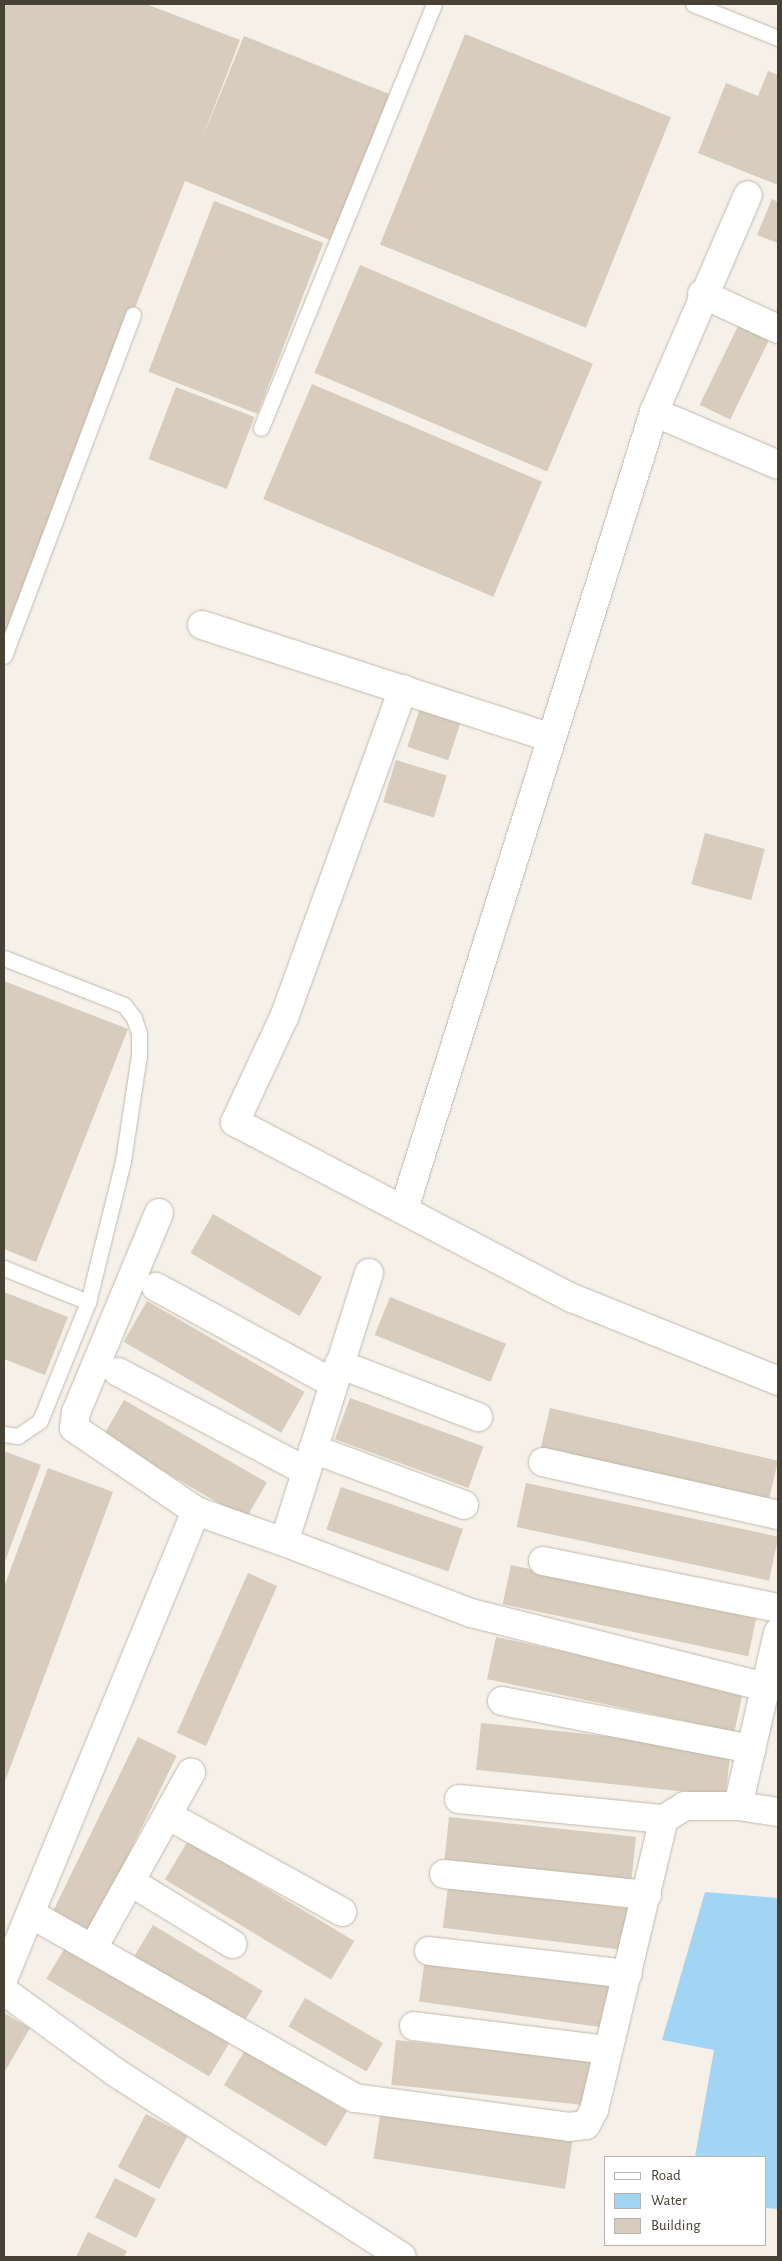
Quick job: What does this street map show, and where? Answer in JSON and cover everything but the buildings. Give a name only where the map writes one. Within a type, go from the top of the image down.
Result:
[{"type":"street","points":[[404,1209],[654,412],[702,294],[748,195]]},
{"type":"street","points":[[702,294],[778,329]]},
{"type":"street","points":[[654,412],[778,465]]},
{"type":"street","points":[[202,625],[551,738]]},
{"type":"street","points":[[403,689],[284,1018],[234,1122],[572,1298],[778,1381]]},
{"type":"street","points":[[159,1213],[76,1412],[74,1428],[196,1511],[284,1542],[471,1614],[766,1687]]},
{"type":"street","points":[[284,1542],[369,1273]]},
{"type":"street","points":[[156,1287],[336,1373],[478,1417]]},
{"type":"street","points":[[118,1372],[310,1460],[464,1505]]},
{"type":"street","points":[[542,1462],[778,1515]]},
{"type":"street","points":[[4,1976],[32,1914],[196,1511]]},
{"type":"street","points":[[543,1561],[778,1608]]},
{"type":"street","points":[[738,1806],[762,1733],[766,1687],[778,1634]]},
{"type":"street","points":[[502,1701],[762,1733]]},
{"type":"street","points":[[93,1948],[191,1773]]},
{"type":"street","points":[[459,1799],[664,1819],[685,1806],[738,1806],[778,1812]]},
{"type":"street","points":[[168,1816],[342,1912]]},
{"type":"street","points":[[32,1914],[356,2098],[568,2127],[586,2124],[594,2110],[664,1819]]},
{"type":"street","points":[[444,1874],[647,1895]]},
{"type":"street","points":[[131,1882],[232,1944]]},
{"type":"street","points":[[429,1951],[628,1974]]},
{"type":"street","points":[[4,1992],[115,2072],[402,2257]]},
{"type":"street","points":[[414,2026],[607,2050]]},
{"type":"lane","points":[[261,428],[434,4]]},
{"type":"lane","points":[[693,4],[778,38]]},
{"type":"lane","points":[[4,656],[133,315]]},
{"type":"lane","points":[[4,958],[124,1005],[134,1018],[138,1033],[139,1055],[124,1161],[88,1302],[40,1421],[18,1436],[4,1434]]},
{"type":"lane","points":[[4,1268],[88,1302]]},
{"type":"water","points":[[705,1892],[778,1898],[778,2209],[767,2208],[767,2156],[695,2156],[714,2050],[662,2040]]}]
